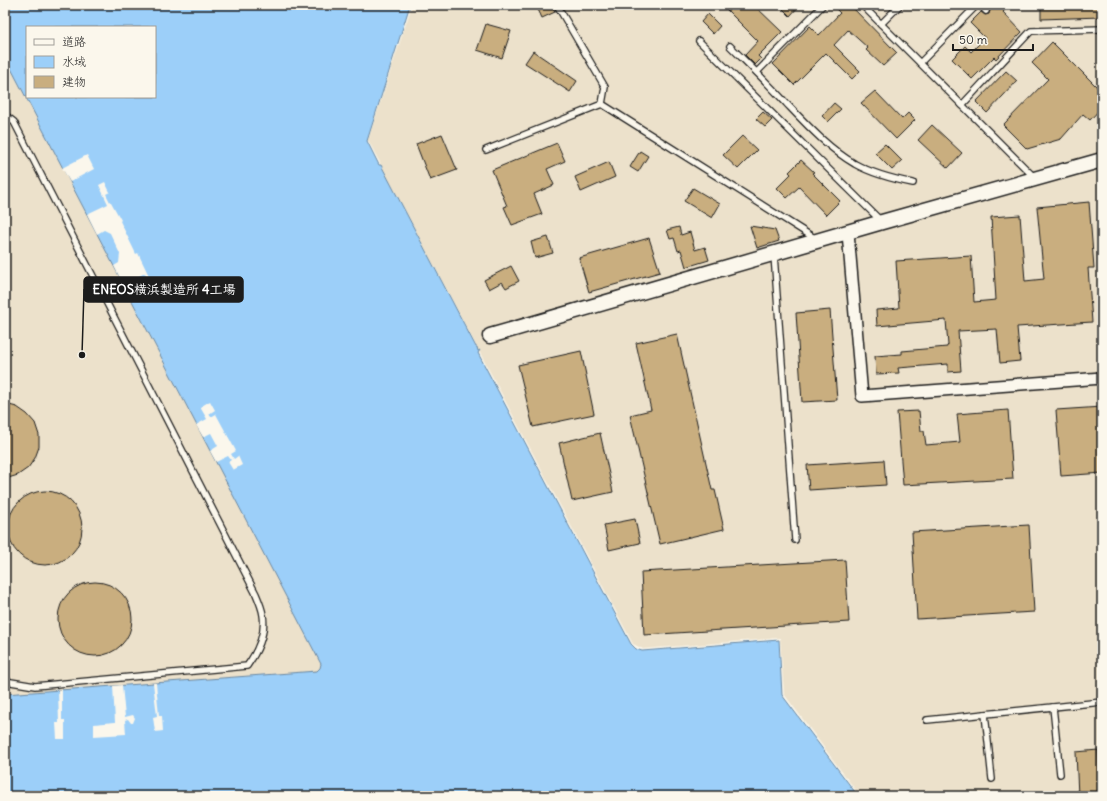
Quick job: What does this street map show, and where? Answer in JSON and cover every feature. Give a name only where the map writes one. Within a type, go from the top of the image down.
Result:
[{"type":"street","points":[[490,336],[1035,178],[1102,160]]},
{"type":"street","points":[[848,233],[862,396],[1102,378]]},
{"type":"lane","points":[[557,5],[605,87],[602,104]]},
{"type":"lane","points":[[757,72],[823,5]]},
{"type":"lane","points":[[862,5],[1035,178]]},
{"type":"lane","points":[[881,24],[900,5]]},
{"type":"lane","points":[[920,63],[977,5]]},
{"type":"lane","points":[[980,5],[986,10]]},
{"type":"lane","points":[[962,105],[1031,31],[1102,29]]},
{"type":"lane","points":[[699,41],[882,222]]},
{"type":"lane","points":[[730,46],[822,140],[837,152],[855,164],[882,175],[913,182]]},
{"type":"lane","points":[[486,150],[602,104]]},
{"type":"lane","points":[[602,104],[820,241]]},
{"type":"lane","points":[[5,115],[14,122],[256,594],[263,616],[262,637],[254,657],[248,666],[35,686],[5,682]]},
{"type":"lane","points":[[774,254],[795,540]]},
{"type":"lane","points":[[927,720],[1102,702]]},
{"type":"lane","points":[[1053,707],[1060,774]]},
{"type":"lane","points":[[985,714],[992,779]]},
{"type":"shaded area","points":[[412,5],[1102,5],[1102,796],[860,796],[784,694],[780,638],[643,649],[633,644],[368,140]]},
{"type":"shaded area","points":[[5,57],[321,663],[320,668],[317,671],[5,694]]},
{"type":"water","points":[[5,5],[410,5],[367,141],[478,351],[480,350],[478,353],[631,644],[636,649],[642,651],[779,640],[782,695],[858,796],[5,796],[5,694],[317,671],[321,664],[26,98],[156,98],[156,26],[26,26],[26,97],[5,57]]},
{"type":"pier","points":[[87,155],[94,169],[70,182],[62,168]]},
{"type":"pier","points":[[105,182],[110,192],[106,194],[121,220],[120,221],[136,254],[138,253],[151,280],[155,278],[161,288],[155,292],[145,273],[123,284],[114,266],[119,263],[120,254],[110,233],[104,230],[97,234],[87,214],[108,204],[99,185]]},
{"type":"pier","points":[[210,401],[215,410],[209,414],[211,417],[216,414],[236,451],[231,454],[234,459],[238,456],[242,465],[233,470],[228,462],[231,460],[228,456],[216,462],[210,451],[218,446],[211,433],[203,437],[196,425],[207,419],[200,407]]},
{"type":"pier","points":[[153,683],[156,683],[159,716],[162,716],[163,731],[155,732],[153,717],[157,716]]},
{"type":"pier","points":[[122,685],[125,717],[133,715],[135,718],[133,723],[131,723],[128,719],[125,720],[126,734],[94,736],[94,724],[115,722],[113,686]]},
{"type":"pier","points":[[58,690],[62,690],[62,720],[65,720],[65,739],[57,739],[56,723],[59,723]]},
{"type":"building","points":[[536,5],[552,5],[555,12],[542,18]]},
{"type":"building","points":[[722,5],[754,5],[782,32],[758,56],[761,59],[755,65],[745,55],[758,41]]},
{"type":"building","points":[[779,5],[800,5],[790,16]]},
{"type":"building","points":[[832,5],[850,5],[897,53],[883,66],[866,50],[868,48],[848,30],[834,45],[860,71],[852,79],[826,53],[794,85],[773,64],[810,26],[819,35],[840,13]]},
{"type":"building","points":[[1010,5],[1003,12],[1022,32],[996,59],[994,57],[972,79],[952,59],[965,46],[971,52],[985,38],[970,23],[981,12],[985,15],[989,14],[990,10],[987,6]]},
{"type":"building","points":[[1041,5],[1101,5],[1101,17],[1041,19]]},
{"type":"building","points":[[708,14],[720,26],[713,34],[701,22]]},
{"type":"building","points":[[486,24],[511,31],[502,58],[477,50]]},
{"type":"building","points":[[1052,42],[1097,87],[1102,82],[1102,107],[1090,120],[1083,114],[1061,139],[1027,149],[1003,125],[1048,79],[1032,63]]},
{"type":"building","points":[[533,51],[577,81],[570,92],[525,63]]},
{"type":"building","points":[[1006,71],[1017,81],[987,113],[976,102]]},
{"type":"building","points":[[875,91],[902,119],[908,113],[915,120],[896,139],[861,103]]},
{"type":"building","points":[[834,103],[841,109],[828,122],[822,116]]},
{"type":"building","points":[[763,112],[772,120],[765,127],[756,119]]},
{"type":"building","points":[[932,125],[962,153],[948,168],[918,140]]},
{"type":"building","points":[[442,134],[457,170],[430,180],[416,144]]},
{"type":"building","points":[[742,136],[757,150],[738,169],[723,155]]},
{"type":"building","points":[[557,143],[565,161],[547,169],[554,185],[534,194],[542,214],[512,225],[504,207],[507,206],[492,170]]},
{"type":"building","points":[[885,144],[902,161],[892,170],[875,153]]},
{"type":"building","points":[[640,151],[648,156],[638,172],[630,167]]},
{"type":"building","points":[[801,160],[840,201],[826,215],[799,187],[787,198],[777,188],[791,174],[789,172]]},
{"type":"building","points":[[609,162],[615,177],[581,192],[575,177]]},
{"type":"building","points":[[693,188],[720,204],[712,218],[684,201]]},
{"type":"building","points":[[1089,202],[1094,268],[1088,268],[1092,322],[1017,327],[1020,361],[1000,363],[997,329],[958,331],[961,371],[948,372],[948,364],[898,368],[899,373],[876,374],[875,356],[902,354],[902,351],[947,347],[948,345],[946,320],[877,326],[876,310],[899,308],[896,261],[971,256],[974,302],[996,300],[991,217],[1020,215],[1025,281],[1044,279],[1037,207]]},
{"type":"building","points":[[750,226],[775,230],[779,241],[757,248]]},
{"type":"building","points":[[679,227],[681,235],[690,232],[695,250],[705,247],[709,260],[686,267],[681,250],[678,251],[674,238],[670,239],[667,230]]},
{"type":"building","points":[[548,237],[553,253],[535,258],[531,242]]},
{"type":"building","points":[[649,238],[660,272],[589,292],[579,258]]},
{"type":"building","points":[[511,266],[519,281],[506,288],[502,282],[489,289],[484,280]]},
{"type":"building","points":[[830,310],[837,400],[802,402],[796,313]]},
{"type":"building","points":[[677,334],[712,490],[715,490],[724,529],[660,544],[630,415],[651,410],[636,343]]},
{"type":"building","points":[[581,351],[594,414],[533,427],[518,365]]},
{"type":"building","points":[[5,404],[17,407],[27,414],[35,423],[39,435],[39,447],[35,458],[28,468],[18,475],[5,479]]},
{"type":"building","points":[[1102,407],[1102,473],[1061,476],[1056,410]]},
{"type":"building","points":[[1008,410],[1013,479],[903,485],[897,412],[919,411],[921,431],[924,431],[926,445],[960,442],[957,414]]},
{"type":"building","points":[[600,433],[613,492],[572,501],[559,443]]},
{"type":"building","points":[[884,460],[886,485],[809,490],[807,465]]},
{"type":"building","points":[[38,491],[52,491],[66,497],[76,507],[82,521],[82,535],[76,549],[66,559],[52,565],[38,565],[24,559],[14,549],[8,535],[8,521],[14,507],[24,497]]},
{"type":"building","points":[[635,519],[640,543],[609,550],[604,525]]},
{"type":"building","points":[[1029,525],[1034,612],[917,619],[912,532]]},
{"type":"building","points":[[845,560],[849,622],[644,635],[641,572]]},
{"type":"building","points":[[88,582],[102,582],[116,588],[126,598],[132,612],[132,626],[126,640],[116,650],[102,656],[88,656],[74,650],[64,640],[58,626],[58,612],[64,598],[74,588]]},
{"type":"building","points":[[1098,750],[1101,796],[1078,796],[1076,752]]},
{"type":"place","name":"ENEOS横浜製造所 4工場","points":[[82,355]]}]
